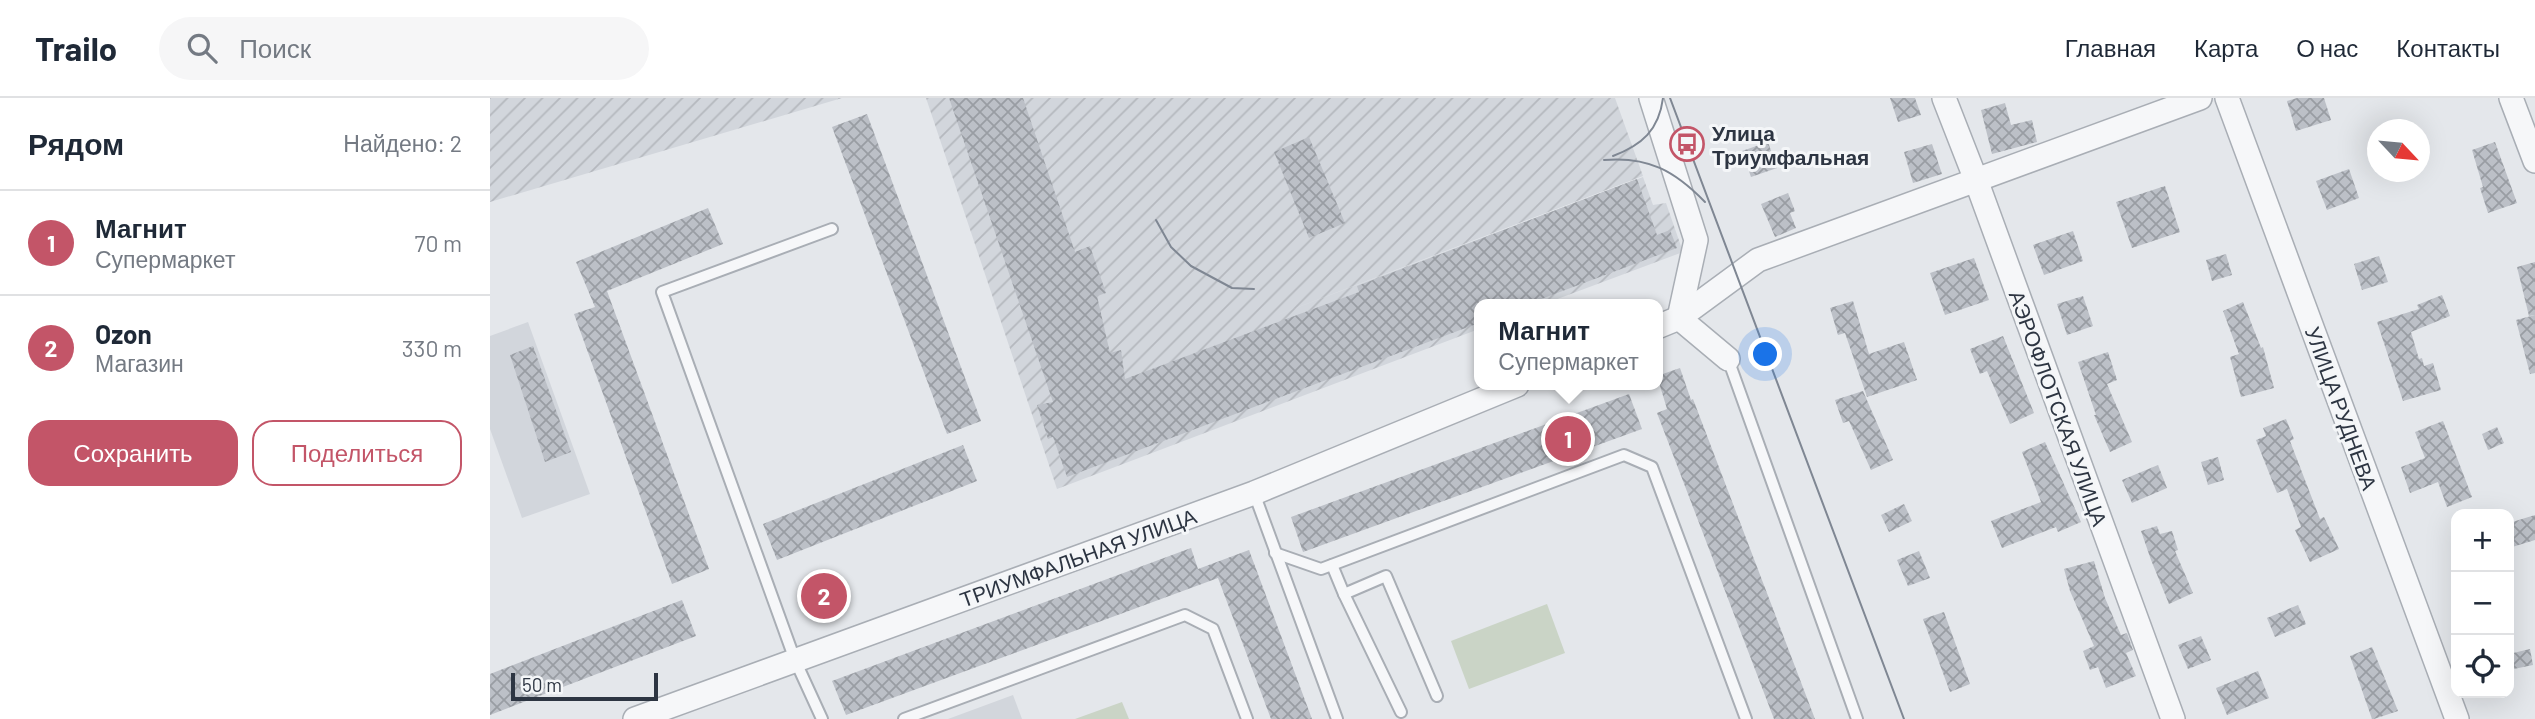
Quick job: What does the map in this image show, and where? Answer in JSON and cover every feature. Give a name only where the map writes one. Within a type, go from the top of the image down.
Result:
[{"type":"street","points":[[1651,98],[1696,240],[1679,318]]},
{"type":"street","name":"АЭРОФЛОТСКАЯ УЛИЦА","points":[[1944,98],[2173,719]]},
{"type":"street","points":[[1663,325],[1679,318],[1758,260],[2200,98]]},
{"type":"street","name":"УЛИЦА РУДНЕВА","points":[[2227,98],[2457,719]]},
{"type":"street","points":[[2511,98],[2535,161]]},
{"type":"street","points":[[1679,318],[1728,359]]},
{"type":"street","name":"ТРИУМФАЛЬНАЯ УЛИЦА","points":[[635,719],[1254,493],[1505,390]]},
{"type":"lane","points":[[822,719],[795,660],[662,292],[832,229]]},
{"type":"lane","points":[[1728,359],[1857,719]]},
{"type":"lane","points":[[1275,553],[1321,569],[1624,455],[1652,467],[1746,719]]},
{"type":"lane","points":[[1254,493],[1337,719]]},
{"type":"lane","points":[[1332,565],[1401,712]]},
{"type":"lane","points":[[1344,594],[1386,576],[1437,696]]},
{"type":"lane","points":[[904,719],[1185,615],[1213,629],[1247,719]]},
{"type":"shaded area","points":[[490,98],[842,98],[490,202]]},
{"type":"shaded area","points":[[926,98],[1615,98],[1643,176],[1219,337],[1643,177],[1653,205],[1666,203],[1683,252],[1557,299],[1474,299],[1474,331],[1057,489]]},
{"type":"shaded area","points":[[528,322],[590,494],[522,518],[490,429],[490,336]]},
{"type":"shaded area","points":[[1013,695],[1022,719],[948,719]]},
{"type":"green space","points":[[1547,604],[1565,653],[1469,689],[1451,641]]},
{"type":"green space","points":[[1122,702],[1129,719],[1075,719]]},
{"type":"building","points":[[949,98],[1023,98],[1075,252],[1090,246],[1106,293],[1097,296],[1110,353],[1121,350],[1125,379],[1359,292],[1357,286],[1637,179],[1657,235],[1670,230],[1677,248],[1541,299],[1474,299],[1474,325],[1067,477],[1053,437],[1048,439],[1037,405],[1053,402]]},
{"type":"building","points":[[1890,98],[1915,98],[1921,115],[1898,122]]},
{"type":"building","points":[[2297,98],[2324,98],[2331,120],[2296,131],[2287,101]]},
{"type":"building","points":[[2005,103],[2011,125],[2032,120],[2037,142],[1992,154],[1981,110]]},
{"type":"building","points":[[867,114],[981,421],[947,434],[832,127]]},
{"type":"building","points":[[1309,137],[1345,223],[1309,238],[1274,152]]},
{"type":"building","points":[[1768,142],[1777,168],[1751,177],[1742,151]]},
{"type":"building","points":[[2495,142],[2517,203],[2488,213],[2472,150]]},
{"type":"building","points":[[1932,144],[1942,174],[1913,183],[1904,152]]},
{"type":"building","points":[[2349,169],[2359,198],[2327,210],[2316,181]]},
{"type":"building","points":[[2165,186],[2180,232],[2132,248],[2116,202]]},
{"type":"building","points":[[1788,193],[1795,211],[1790,213],[1796,228],[1775,237],[1761,204]]},
{"type":"building","points":[[708,208],[723,244],[607,291],[709,569],[672,584],[574,314],[595,307],[576,262]]},
{"type":"building","points":[[2073,231],[2083,261],[2044,275],[2033,245]]},
{"type":"building","points":[[2226,254],[2232,275],[2212,281],[2206,260]]},
{"type":"building","points":[[2379,256],[2388,282],[2362,290],[2354,264]]},
{"type":"building","points":[[1974,258],[1989,300],[1945,315],[1930,273]]},
{"type":"building","points":[[2535,262],[2535,315],[2529,316],[2517,267]]},
{"type":"building","points":[[2442,295],[2450,316],[2411,332],[2419,359],[2422,358],[2424,366],[2433,363],[2441,390],[2403,401],[2377,322],[2419,309],[2417,305]]},
{"type":"building","points":[[2083,296],[2093,326],[2067,335],[2057,304]]},
{"type":"building","points":[[1853,301],[1869,354],[1904,342],[1917,380],[1867,397],[1845,333],[1838,335],[1830,308]]},
{"type":"building","points":[[2243,302],[2261,348],[2263,347],[2274,388],[2241,397],[2230,357],[2239,354],[2223,311]]},
{"type":"building","points":[[2535,315],[2535,373],[2530,374],[2516,320]]},
{"type":"building","points":[[2003,336],[2034,413],[2010,424],[1987,371],[1980,374],[1970,349]]},
{"type":"building","points":[[533,346],[571,452],[545,462],[510,355]]},
{"type":"building","points":[[2108,352],[2117,380],[2107,384],[2132,442],[2110,452],[2094,415],[2078,362]]},
{"type":"building","points":[[1680,368],[1815,719],[1774,719],[1657,413],[1667,409],[1661,390],[1663,374]]},
{"type":"building","points":[[1863,391],[1893,460],[1871,470],[1849,421],[1843,423],[1835,400]]},
{"type":"building","points":[[1629,394],[1642,429],[1303,552],[1291,517]]},
{"type":"building","points":[[2286,419],[2294,439],[2290,441],[2320,519],[2324,517],[2339,549],[2310,562],[2295,530],[2301,527],[2287,489],[2277,493],[2256,440],[2266,436],[2263,428]]},
{"type":"building","points":[[2443,421],[2472,497],[2447,507],[2438,482],[2410,493],[2401,467],[2425,458],[2415,432]]},
{"type":"building","points":[[2497,427],[2504,443],[2488,450],[2482,434]]},
{"type":"building","points":[[2045,442],[2081,522],[2058,532],[2056,527],[2002,548],[1991,521],[2041,502],[2022,452]]},
{"type":"building","points":[[963,445],[977,481],[777,560],[763,524]]},
{"type":"building","points":[[2218,457],[2224,480],[2208,485],[2201,462]]},
{"type":"building","points":[[2158,465],[2167,488],[2132,503],[2122,480]]},
{"type":"building","points":[[1904,504],[1912,521],[1889,532],[1881,515]]},
{"type":"building","points":[[2535,515],[2535,540],[2514,546],[2514,521]]},
{"type":"building","points":[[2157,526],[2160,534],[2172,531],[2178,550],[2175,551],[2193,593],[2169,604],[2141,531]]},
{"type":"building","points":[[1191,548],[1198,569],[1249,550],[1312,719],[1271,719],[1218,578],[846,715],[832,681]]},
{"type":"building","points":[[1919,551],[1930,578],[1908,586],[1897,560]]},
{"type":"building","points":[[2094,561],[2105,598],[2121,635],[2127,633],[2133,650],[2126,653],[2136,676],[2106,688],[2098,667],[2090,670],[2083,651],[2094,646],[2070,591],[2064,569]]},
{"type":"building","points":[[822,577],[831,601],[813,608],[804,585]]},
{"type":"building","points":[[682,600],[696,636],[490,715],[490,674]]},
{"type":"building","points":[[2298,605],[2306,624],[2275,637],[2267,618]]},
{"type":"building","points":[[1944,612],[1970,684],[1950,692],[1923,619]]},
{"type":"building","points":[[2201,636],[2211,660],[2188,669],[2178,645]]},
{"type":"building","points":[[2372,647],[2398,711],[2374,719],[2350,656]]},
{"type":"building","points":[[2530,649],[2533,665],[2514,669],[2514,653]]},
{"type":"building","points":[[2258,671],[2269,698],[2227,715],[2216,688]]},
{"type":"tram line","points":[[1613,156],[1632,147],[1647,135],[1658,119],[1663,98]]},
{"type":"tram line","points":[[1670,98],[1904,719]]},
{"type":"tram line","points":[[1604,160],[1620,159],[1660,168],[1683,182],[1705,202]]},
{"type":"tram line","points":[[1156,220],[1171,247],[1191,266],[1232,288],[1254,289]]},
{"type":"place","name":"Улица Триумфальная","points":[[1687,144]]},
{"type":"place","name":"Магнит","points":[[1568,439]]},
{"type":"place","name":"Ozon","points":[[824,596]]}]
